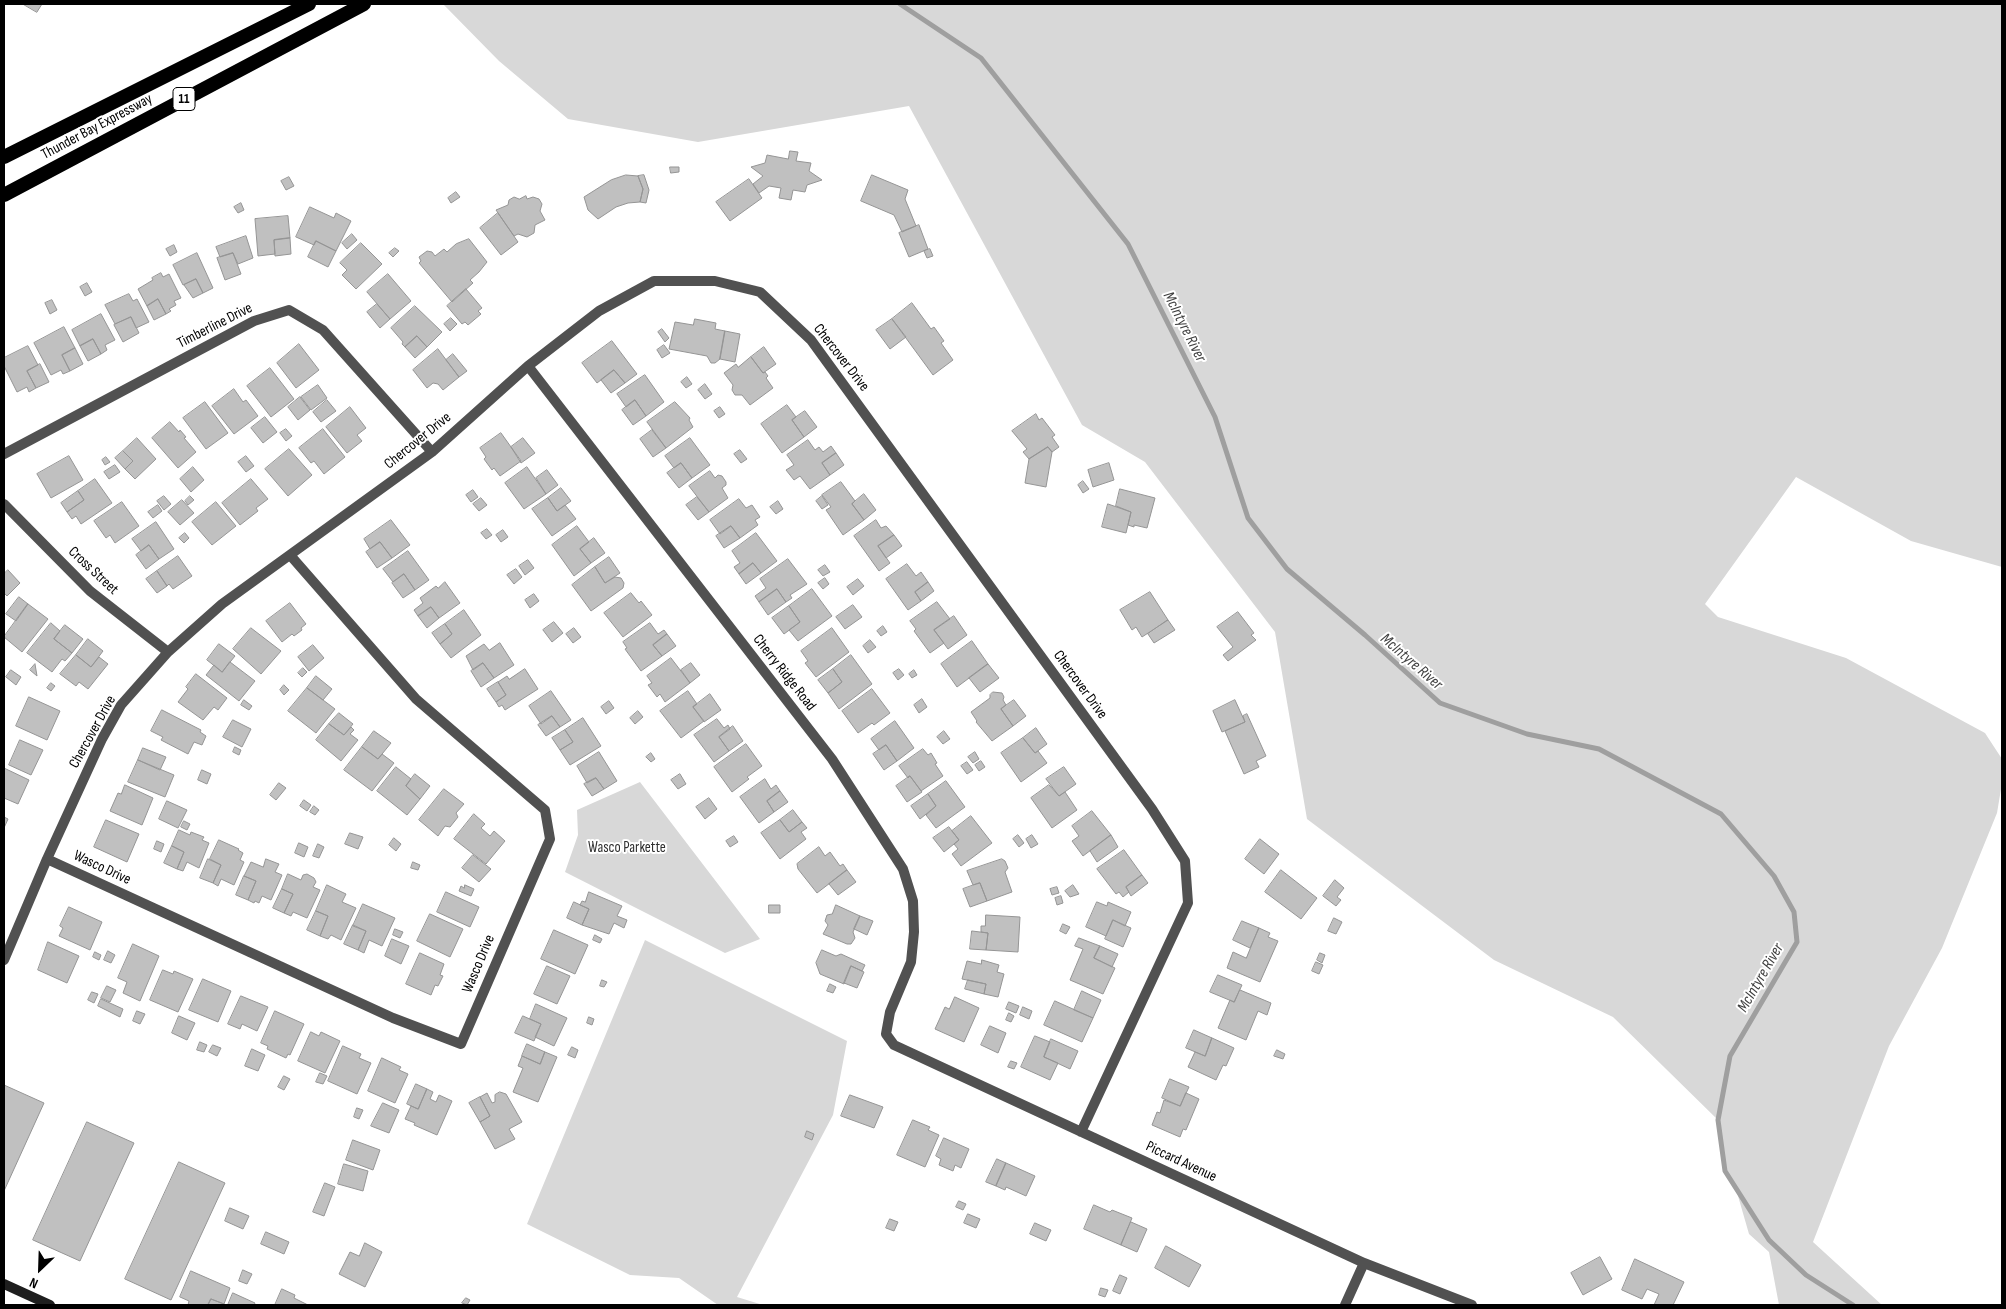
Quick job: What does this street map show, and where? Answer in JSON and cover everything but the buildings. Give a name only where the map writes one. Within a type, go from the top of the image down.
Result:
[{"type":"highway","name":"Thunder Bay Expressway","points":[[4,157],[309,4]]},
{"type":"highway","name":"Thunder Bay Expressway","points":[[4,195],[364,4]]},
{"type":"main road","points":[[4,1284],[50,1305]]},
{"type":"street","name":"Chercover Drive","points":[[4,960],[47,859],[102,739],[121,705],[168,652],[222,604],[432,452],[528,366],[599,311],[654,281],[714,280],[760,292],[811,340],[1152,809],[1185,861],[1188,903],[1081,1132]]},
{"type":"street","name":"Timberline Drive","points":[[4,454],[254,321],[289,310],[323,330],[432,452]]},
{"type":"street","name":"Cherry Ridge Road","points":[[528,366],[832,759],[903,869],[913,901],[914,932],[910,962],[890,1012],[886,1034]]},
{"type":"street","name":"Cross Street","points":[[4,504],[90,592],[168,652]]},
{"type":"street","name":"Wasco Drive","points":[[47,859],[393,1018],[461,1044],[550,839],[545,810],[416,699],[290,555]]},
{"type":"street","name":"Piccard Avenue","points":[[886,1034],[894,1045],[1364,1263],[1472,1305]]},
{"type":"street","points":[[1345,1305],[1364,1263]]},
{"type":"green space","points":[[443,4],[2002,4],[2002,567],[1911,541],[1796,477],[1705,604],[1718,617],[1846,658],[1985,733],[2002,759],[2002,783],[1997,813],[1942,948],[1889,1046],[1813,1242],[1882,1305],[1779,1305],[1769,1252],[1749,1234],[1736,1189],[1725,1171],[1718,1120],[1613,1017],[1494,960],[1307,819],[1275,632],[1145,462],[1082,425],[909,106],[698,142],[568,119],[499,61]]},
{"type":"green space","name":"Wasco Parkette","points":[[640,782],[760,939],[725,953],[565,872],[578,835],[577,810]]},
{"type":"green space","points":[[645,940],[847,1041],[833,1115],[737,1297],[763,1305],[718,1305],[679,1278],[630,1275],[527,1224]]},
{"type":"waterway","name":"McIntyre River","points":[[900,4],[981,58],[1128,244],[1215,417],[1248,518],[1287,569],[1365,635],[1440,703],[1527,734],[1599,749],[1721,814],[1774,876],[1794,912],[1797,942],[1730,1056],[1718,1120],[1725,1171],[1769,1240],[1806,1275],[1853,1305]]}]
